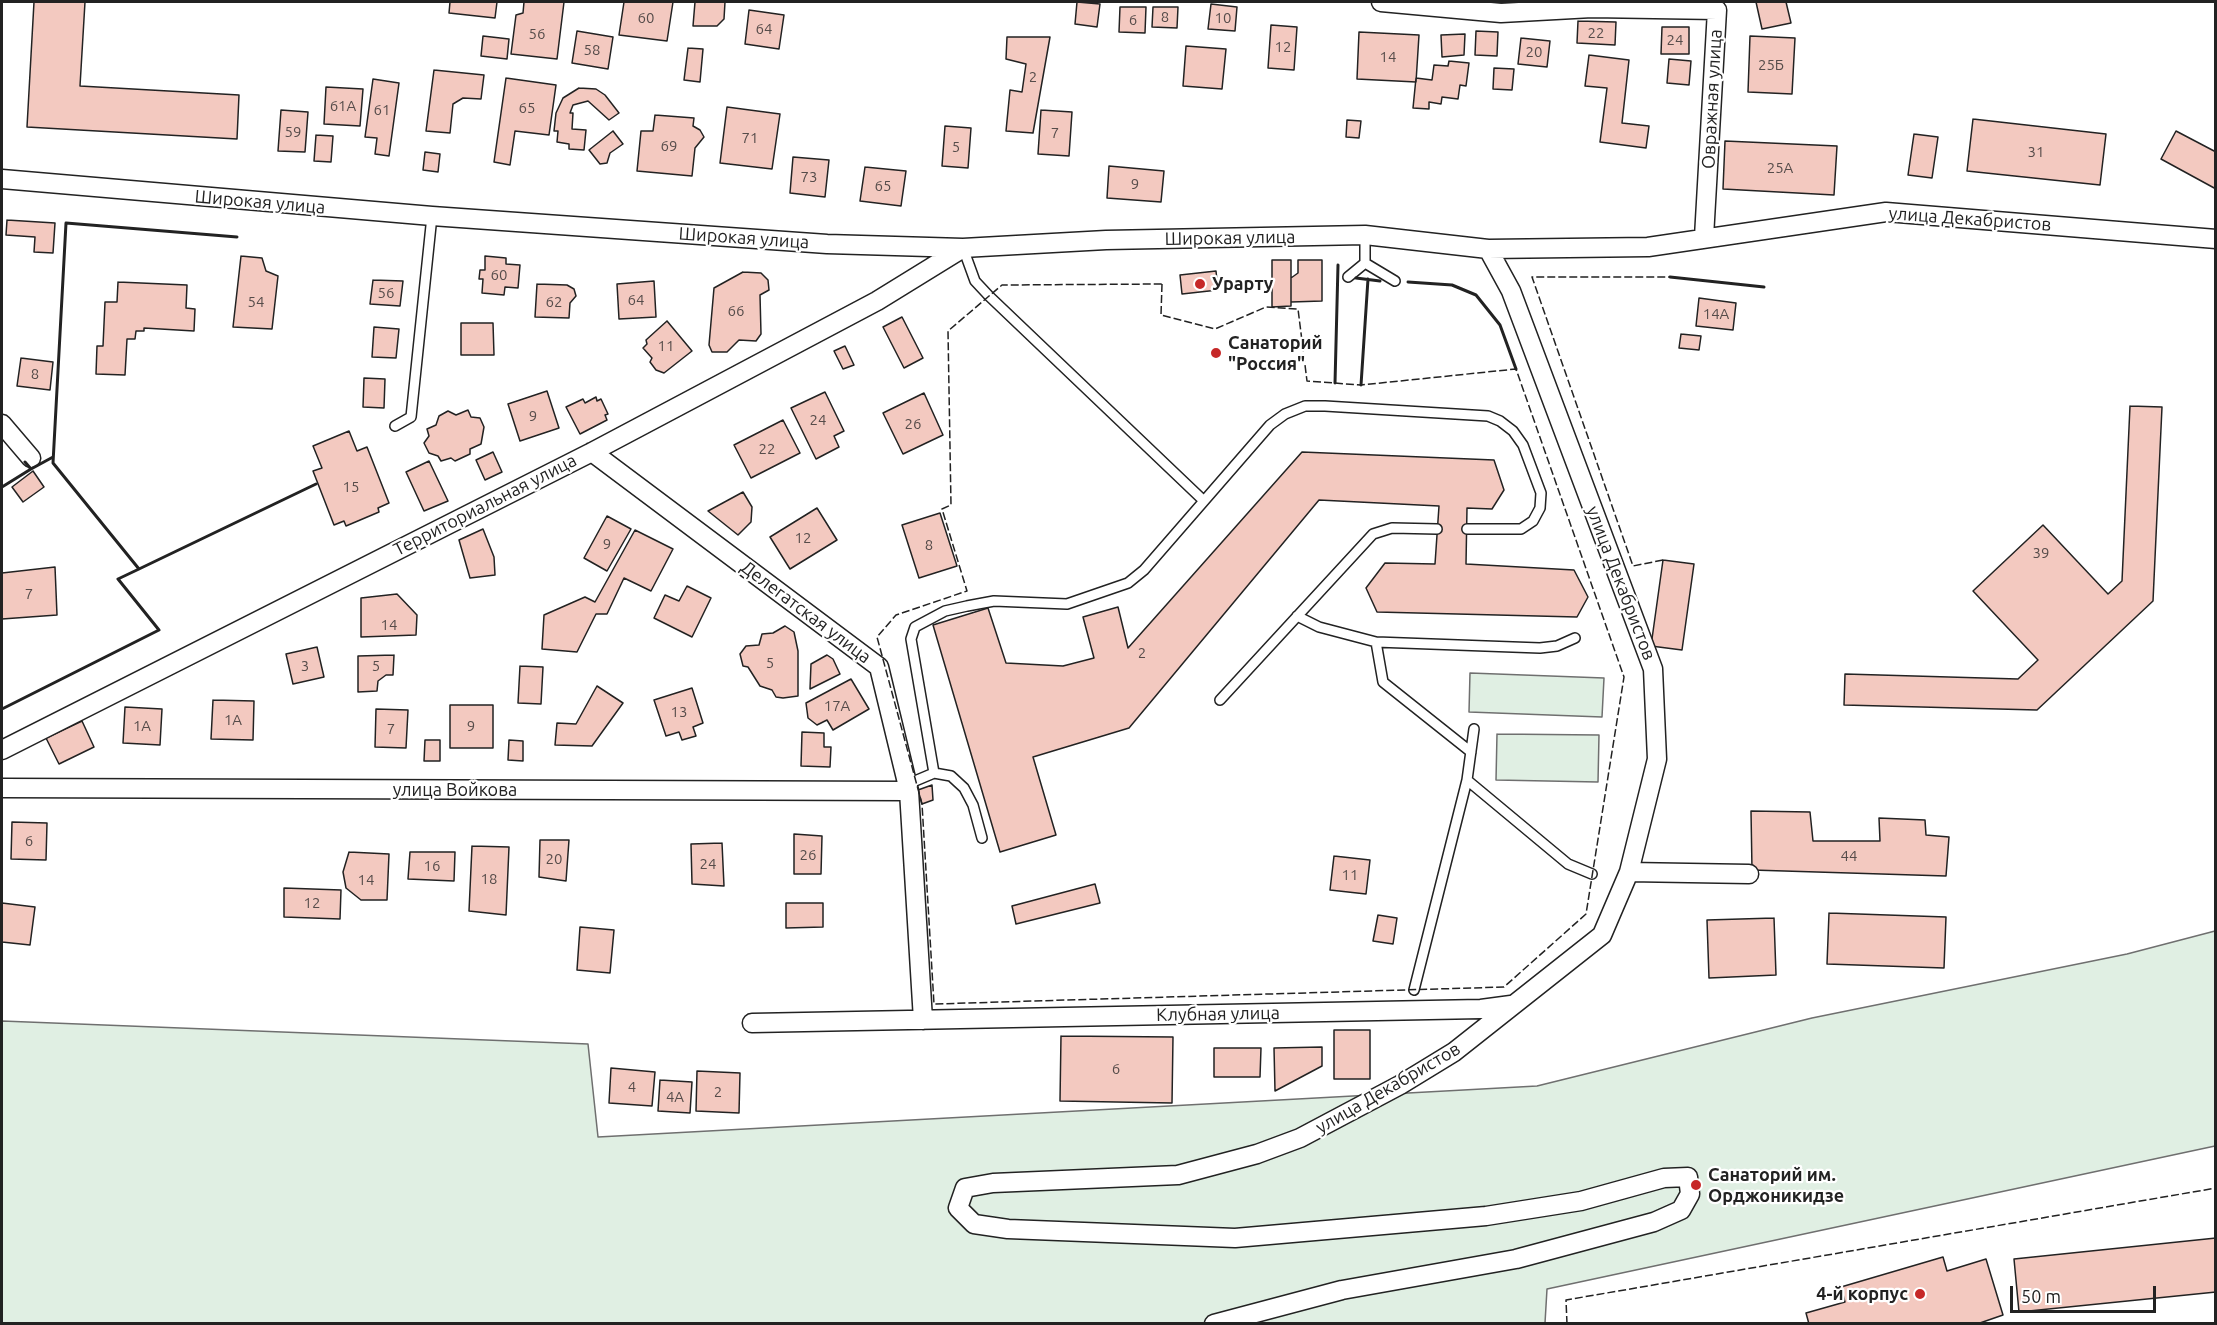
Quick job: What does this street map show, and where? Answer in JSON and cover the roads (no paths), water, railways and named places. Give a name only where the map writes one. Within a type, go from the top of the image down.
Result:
[{"type":"street","name":"Овражная улица","points":[[1381,2],[1501,14],[1592,8],[1717,10],[1704,237]]},
{"type":"street","name":"Широкая улица","points":[[2,179],[432,216],[827,244],[963,249],[1106,240],[1365,236],[1488,249]]},
{"type":"street","name":"улица Декабристов","points":[[1214,1323],[1342,1290],[1516,1259],[1654,1222],[1682,1210],[1690,1194],[1688,1177],[1664,1178],[1581,1201],[1486,1216],[1235,1238],[1008,1229],[974,1224],[958,1208],[965,1188],[993,1182],[1179,1175],[1257,1154],[1300,1138],[1400,1085],[1454,1052],[1602,935],[1629,872],[1657,759],[1653,669],[1511,291],[1488,249],[1648,247],[1886,212],[2216,239]]},
{"type":"street","name":"Территориальная улица","points":[[2,750],[592,452],[877,301],[963,249]]},
{"type":"street","points":[[2,424],[31,458]]},
{"type":"street","name":"Делегатская улица","points":[[592,452],[879,667],[912,786],[923,1020]]},
{"type":"street","name":"улица Войкова","points":[[2,788],[912,786]]},
{"type":"street","points":[[1629,872],[1749,874]]},
{"type":"street","name":"Клубная улица","points":[[752,1023],[1481,1009],[1513,1005]]},
{"type":"lane","points":[[395,426],[411,417],[432,216]]},
{"type":"lane","points":[[1348,277],[1365,262],[1365,236]]},
{"type":"lane","points":[[963,249],[975,281],[982,289],[1204,501]]},
{"type":"lane","points":[[1365,262],[1395,281]]},
{"type":"lane","points":[[934,773],[911,639],[915,627],[936,615],[967,606],[994,601],[1067,604],[1083,601],[1128,583],[1144,570],[1270,425],[1286,414],[1305,406],[1488,416],[1500,421],[1513,431],[1523,446],[1541,494],[1540,508],[1533,521],[1521,529],[1467,529]]},
{"type":"lane","points":[[1220,700],[1373,534],[1392,528],[1437,529]]},
{"type":"lane","points":[[1297,616],[1319,627],[1376,642],[1540,648],[1557,646],[1575,638]]},
{"type":"lane","points":[[1376,642],[1383,682],[1471,752]]},
{"type":"lane","points":[[1414,990],[1467,780],[1474,729]]},
{"type":"lane","points":[[912,786],[934,773],[951,776],[964,788],[973,805],[982,838]]},
{"type":"lane","points":[[1467,780],[1568,864],[1593,874]]},
{"type":"place","name":"Урарту","points":[[1200,284]]},
{"type":"place","name":"Санаторий \"Россия\"","points":[[1216,353]]},
{"type":"place","name":"Санаторий им. Орджоникидзе","points":[[1696,1185]]},
{"type":"place","name":"4-й корпус","points":[[1920,1294]]}]
